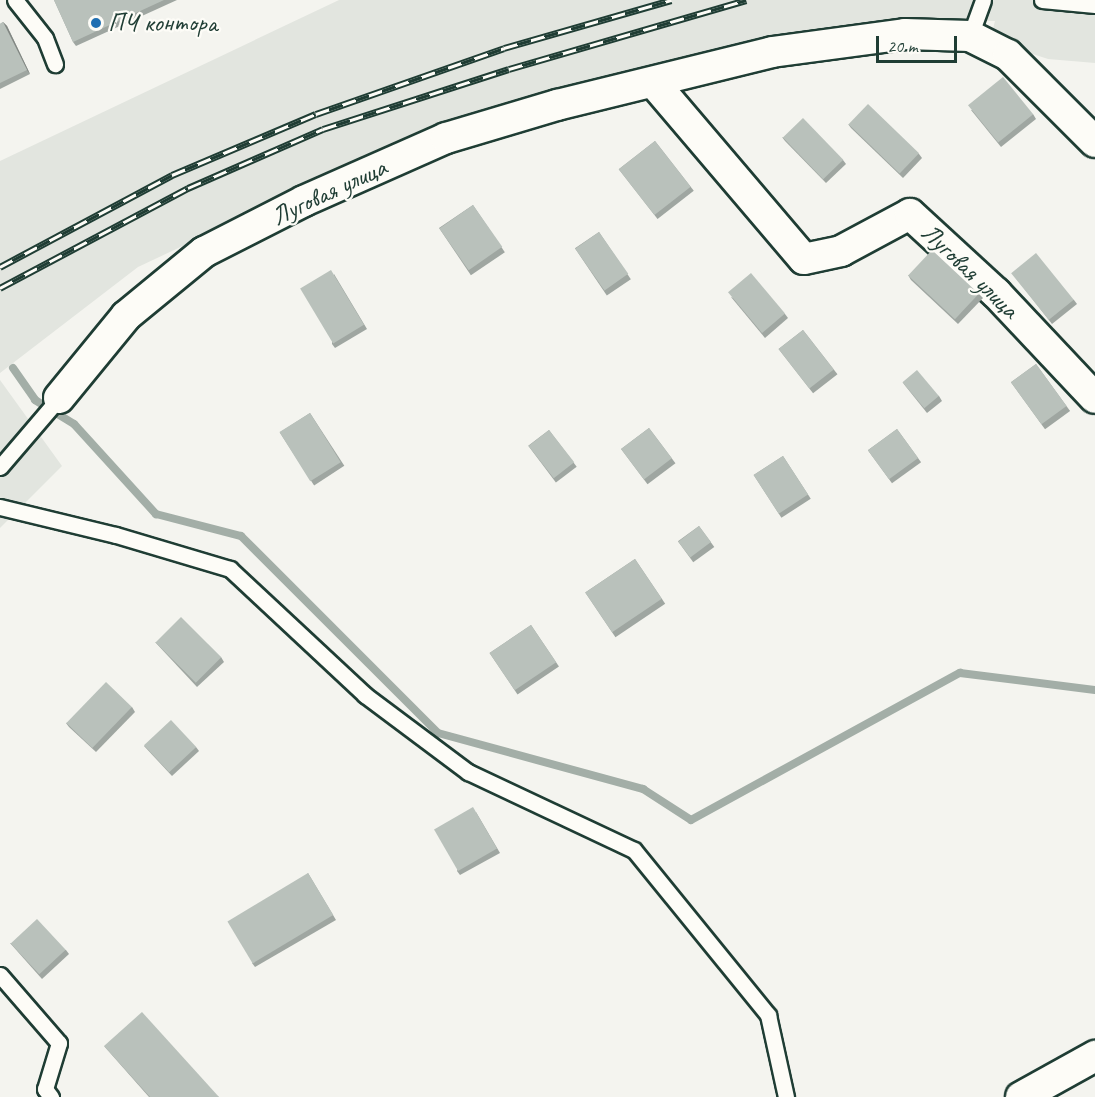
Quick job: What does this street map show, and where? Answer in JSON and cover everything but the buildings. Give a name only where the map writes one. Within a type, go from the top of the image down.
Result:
[{"type":"street","name":"Луговая улица","points":[[59,398],[126,316],[204,252],[304,201],[446,138],[557,105],[654,83],[772,52],[905,34],[970,36],[1008,55],[1095,142]]},
{"type":"street","name":"Луговая улица","points":[[654,83],[804,259],[841,251],[910,214],[996,293],[1095,398]]},
{"type":"street","points":[[1021,1097],[1095,1056]]},
{"type":"lane","points":[[15,0],[45,38],[55,64]]},
{"type":"lane","points":[[970,36],[983,0]]},
{"type":"lane","points":[[1042,0],[1095,5]]},
{"type":"lane","points":[[0,467],[59,398]]},
{"type":"lane","points":[[0,507],[116,535],[230,569],[365,695],[468,772],[634,850],[768,1015],[786,1097]]},
{"type":"lane","points":[[0,975],[59,1043],[45,1089],[51,1097]]},
{"type":"shaded area","points":[[339,0],[1095,0],[1095,63],[1048,59],[990,40],[995,21],[887,20],[628,70],[342,171],[138,267],[0,373],[0,161]]},
{"type":"shaded area","points":[[0,380],[62,466],[0,528]]},
{"type":"waterway","points":[[13,368],[35,400],[74,424],[156,514],[241,536],[438,733],[643,789],[691,820],[960,673],[1095,690]]},
{"type":"railway","points":[[0,267],[172,175],[316,114],[504,48],[671,0]]},
{"type":"railway","points":[[0,288],[188,188],[323,129],[509,69],[746,0]]},
{"type":"place","name":"ПЧ контора","points":[[96,23]]}]
